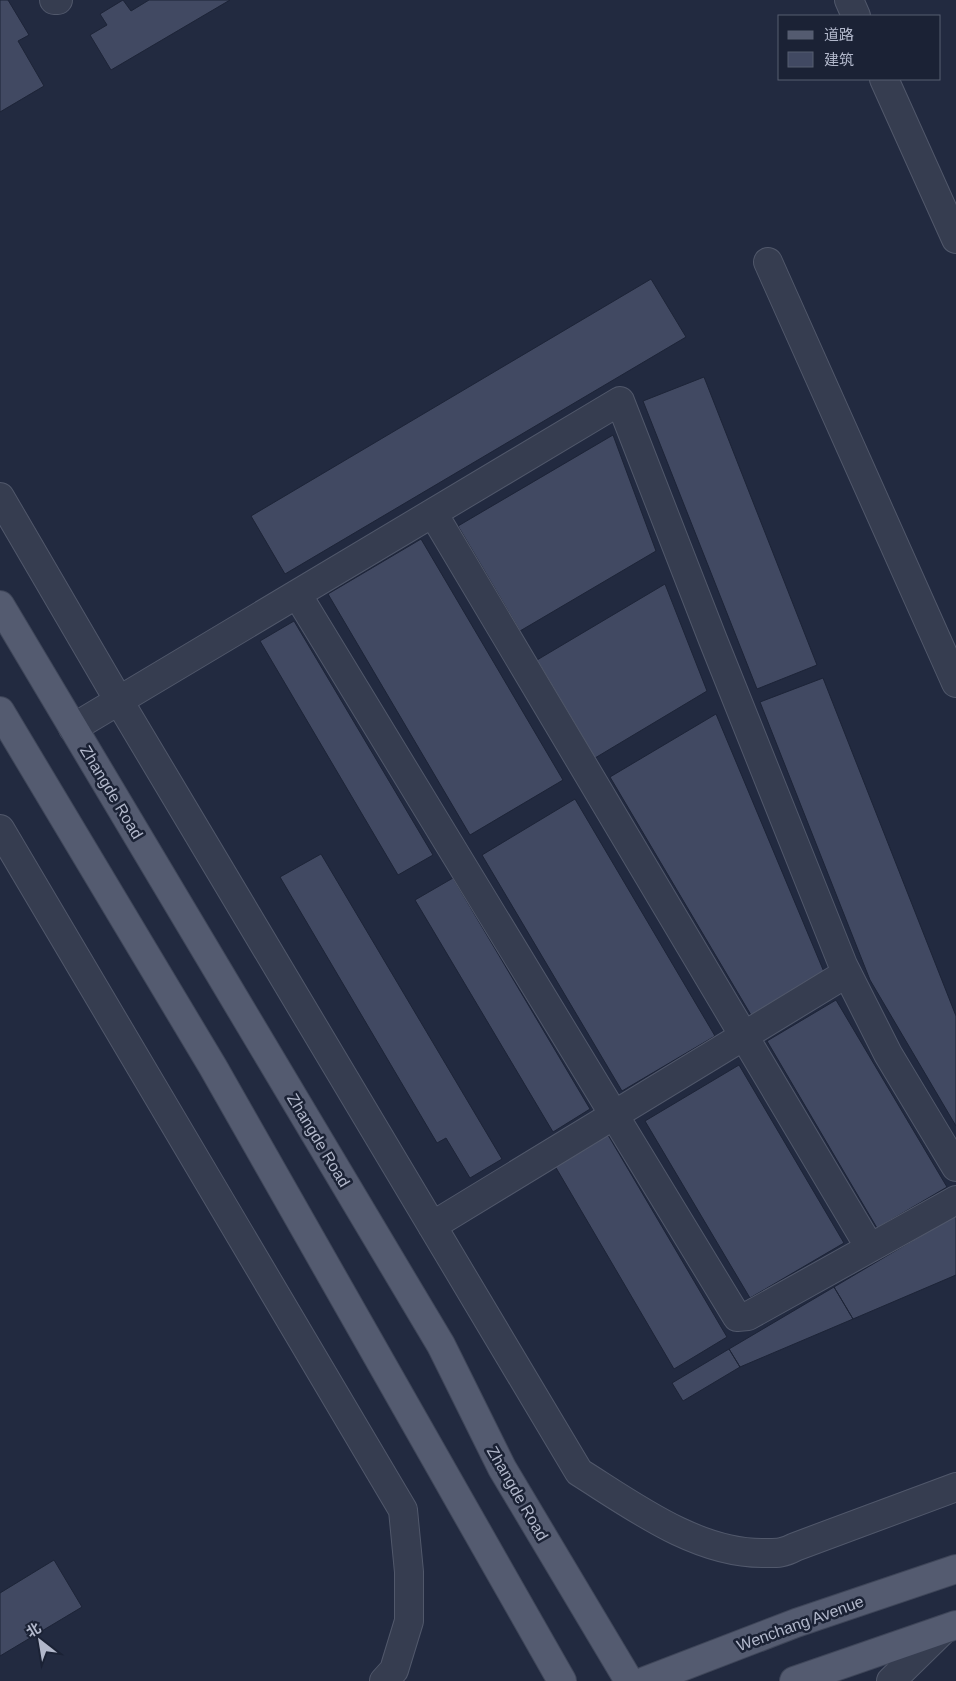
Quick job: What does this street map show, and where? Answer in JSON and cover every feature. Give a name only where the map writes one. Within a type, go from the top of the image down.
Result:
[{"type":"main road","name":"Zhangde Road","points":[[0,605],[441,1345],[502,1468],[629,1681]]},
{"type":"main road","points":[[0,711],[218,1076],[562,1681]]},
{"type":"main road","name":"Wenchang Avenue","points":[[645,1681],[796,1623],[956,1569]]},
{"type":"main road","points":[[794,1681],[950,1627]]},
{"type":"street","points":[[849,0],[856,15]]},
{"type":"street","points":[[884,80],[956,238]]},
{"type":"street","points":[[768,262],[956,683]]},
{"type":"street","points":[[74,728],[620,401],[716,650],[847,973],[888,1054],[956,1167]]},
{"type":"street","points":[[0,497],[119,701],[579,1472],[648,1516],[706,1544],[749,1553],[784,1553],[795,1547],[956,1486]]},
{"type":"street","points":[[433,512],[870,1248]]},
{"type":"street","points":[[297,594],[737,1317],[748,1316],[956,1200]]},
{"type":"street","points":[[0,829],[403,1510],[409,1572],[409,1621],[394,1670],[384,1681]]},
{"type":"street","points":[[432,1226],[847,973]]},
{"type":"street","points":[[891,1681],[950,1627]]},
{"type":"building","points":[[0,0],[8,0],[29,35],[18,41],[44,86],[0,112]]},
{"type":"building","points":[[123,0],[131,11],[149,0],[230,0],[111,70],[90,35],[107,25],[100,14]]},
{"type":"building","points":[[651,279],[686,337],[285,574],[251,516]]},
{"type":"building","points":[[704,377],[817,665],[757,689],[643,401]]},
{"type":"building","points":[[613,435],[656,551],[520,631],[458,526]]},
{"type":"building","points":[[421,539],[563,780],[470,835],[328,594]]},
{"type":"building","points":[[665,584],[707,691],[595,758],[537,660]]},
{"type":"building","points":[[294,621],[433,855],[398,875],[260,641]]},
{"type":"building","points":[[823,678],[956,1016],[956,1126],[870,980],[760,702]]},
{"type":"building","points":[[716,714],[824,972],[751,1015],[610,777]]},
{"type":"building","points":[[575,799],[715,1036],[622,1091],[482,855]]},
{"type":"building","points":[[321,854],[502,1159],[470,1178],[446,1138],[437,1143],[280,877]]},
{"type":"building","points":[[453,878],[590,1109],[553,1132],[415,900]]},
{"type":"building","points":[[836,1000],[947,1187],[877,1228],[767,1041]]},
{"type":"building","points":[[739,1065],[844,1243],[750,1298],[645,1121]]},
{"type":"building","points":[[608,1135],[727,1337],[674,1369],[555,1166]]},
{"type":"building","points":[[956,1215],[956,1275],[853,1319],[834,1287]]},
{"type":"building","points":[[834,1287],[853,1319],[740,1367],[729,1349]]},
{"type":"building","points":[[729,1349],[740,1367],[683,1401],[672,1383]]},
{"type":"building","points":[[54,1560],[82,1607],[0,1656],[0,1593]]}]
